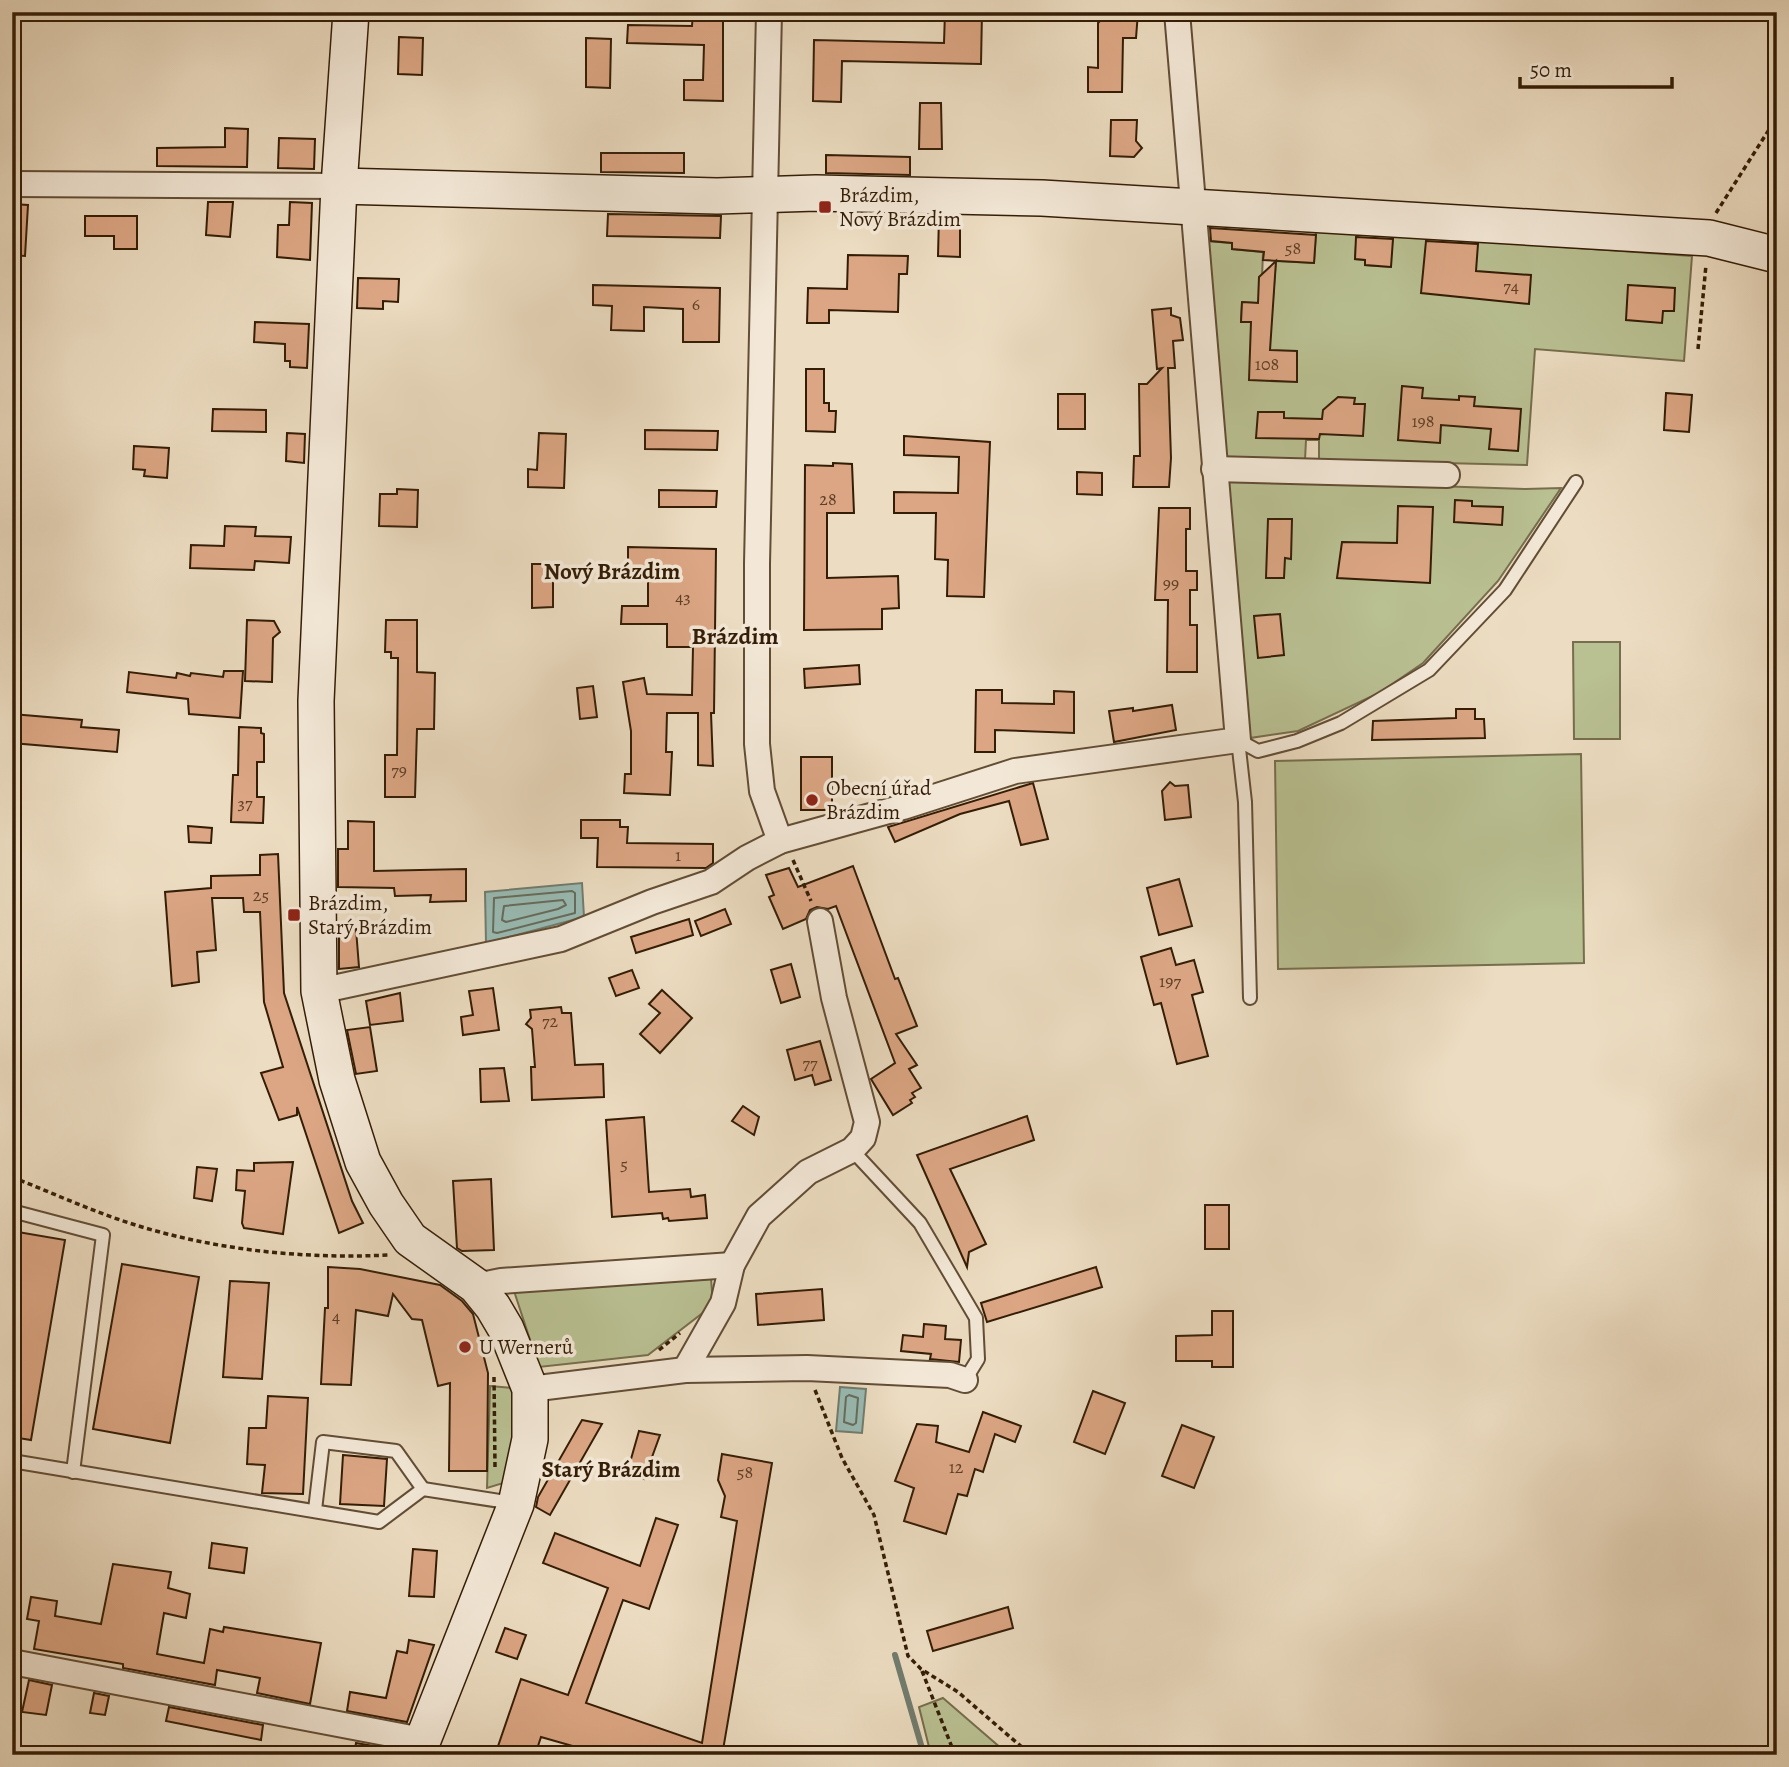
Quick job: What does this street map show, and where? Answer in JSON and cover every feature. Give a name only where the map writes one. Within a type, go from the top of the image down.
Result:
[{"type":"street","points":[[12,1662],[420,1747],[530,1439],[530,1389],[506,1329],[476,1286],[410,1239],[386,1204],[363,1162],[337,1080],[319,991],[316,701],[339,186],[351,12]]},
{"type":"street","points":[[769,12],[757,564],[757,744],[762,791],[780,841]]},
{"type":"street","points":[[319,991],[561,939],[711,882],[747,858],[780,841],[903,807],[1015,771],[1238,740],[1191,206],[1177,12]]},
{"type":"street","points":[[12,184],[339,186],[766,195],[1028,197],[1709,238],[1777,255]]},
{"type":"street","points":[[1214,469],[1447,475]]},
{"type":"street","points":[[685,1370],[723,1303],[732,1265],[759,1216],[808,1172],[852,1150],[863,1138],[867,1122],[834,998],[820,921]]},
{"type":"street","points":[[476,1286],[501,1280],[732,1265]]},
{"type":"street","points":[[530,1389],[685,1370],[807,1368],[950,1375],[965,1380]]},
{"type":"lane","points":[[1238,740],[1258,751],[1297,741],[1340,723],[1429,670],[1505,590],[1576,482]]},
{"type":"lane","points":[[1238,740],[1245,802],[1250,998]]},
{"type":"lane","points":[[852,1150],[919,1223],[976,1318],[978,1359],[965,1380]]},
{"type":"lane","points":[[12,1211],[103,1235],[73,1472]]},
{"type":"lane","points":[[315,1510],[323,1442],[396,1451],[423,1489],[506,1502]]},
{"type":"lane","points":[[12,1461],[379,1522],[423,1489]]},
{"type":"path","points":[[1698,349],[1712,220],[1750,155],[1777,117]]},
{"type":"path","points":[[780,841],[795,863],[820,921]]},
{"type":"path","points":[[12,1177],[141,1227],[231,1247],[293,1256],[393,1255],[410,1239]]},
{"type":"path","points":[[654,1353],[687,1327]]},
{"type":"path","points":[[807,1368],[842,1458],[874,1515],[908,1656],[921,1669],[958,1692],[1031,1755]]},
{"type":"path","points":[[494,1372],[506,1502]]},
{"type":"path","points":[[921,1669],[955,1755]]},
{"type":"green space","points":[[1316,230],[1357,232],[1355,259],[1365,260],[1365,265],[1390,267],[1393,235],[1692,256],[1684,361],[1535,349],[1527,465],[1319,460],[1319,440],[1306,440],[1305,460],[1223,459],[1205,241],[1232,243],[1232,249],[1263,252],[1261,303],[1242,302],[1241,321],[1271,323],[1276,261],[1314,263]]},
{"type":"green space","points":[[1227,479],[1561,488],[1498,581],[1423,663],[1379,693],[1298,731],[1250,738]]},
{"type":"green space","points":[[1573,642],[1620,642],[1620,739],[1574,739]]},
{"type":"green space","points":[[1581,754],[1584,963],[1278,969],[1275,761]]},
{"type":"green space","points":[[711,1278],[713,1305],[648,1355],[539,1367],[514,1291]]},
{"type":"green space","points":[[490,1386],[512,1388],[517,1397],[510,1481],[487,1488]]},
{"type":"green space","points":[[943,1698],[1009,1755],[931,1755],[919,1707]]},
{"type":"water","points":[[582,883],[584,917],[486,943],[485,892]]},
{"type":"water","points":[[840,1387],[866,1389],[862,1433],[836,1431]]},
{"type":"building","points":[[693,12],[723,12],[723,101],[684,100],[684,80],[703,80],[704,45],[627,43],[628,25],[692,26]]},
{"type":"building","points":[[945,12],[982,12],[981,64],[842,61],[841,102],[813,101],[814,40],[944,43]]},
{"type":"building","points":[[1108,12],[1138,12],[1136,38],[1123,38],[1122,92],[1088,92],[1088,67],[1098,68],[1098,23]]},
{"type":"building","points":[[399,37],[423,38],[422,75],[398,74]]},
{"type":"building","points":[[586,38],[611,39],[610,88],[586,87]]},
{"type":"building","points":[[920,103],[941,103],[942,149],[919,149]]},
{"type":"building","points":[[1111,120],[1137,120],[1136,141],[1142,148],[1134,157],[1110,156]]},
{"type":"building","points":[[225,128],[248,129],[247,167],[157,166],[157,148],[225,147]]},
{"type":"building","points":[[279,138],[315,139],[314,169],[278,168]]},
{"type":"building","points":[[601,153],[684,153],[684,173],[601,172]]},
{"type":"building","points":[[826,155],[910,157],[910,175],[826,173]]},
{"type":"building","points":[[208,202],[233,202],[230,237],[206,235]]},
{"type":"building","points":[[290,202],[312,203],[310,260],[277,257],[278,225],[289,225]]},
{"type":"building","points":[[12,204],[28,205],[25,256],[12,255]]},
{"type":"building","points":[[608,214],[721,216],[720,238],[607,236]]},
{"type":"building","points":[[85,216],[137,216],[137,249],[114,249],[114,236],[85,236]]},
{"type":"building","points":[[939,216],[960,216],[960,257],[938,256]]},
{"type":"building","points":[[1210,228],[1316,235],[1314,263],[1263,260],[1264,252],[1232,249],[1232,243],[1211,241]]},
{"type":"building","points":[[1356,237],[1393,239],[1391,267],[1365,265],[1365,260],[1355,259]]},
{"type":"building","points":[[1426,241],[1478,244],[1476,271],[1531,275],[1529,304],[1421,293]]},
{"type":"building","points":[[848,255],[908,256],[907,274],[899,274],[898,312],[829,310],[829,323],[807,323],[808,288],[847,289]]},
{"type":"building","points":[[1276,261],[1270,350],[1297,351],[1297,382],[1249,380],[1251,322],[1241,322],[1242,302],[1258,303],[1259,277]]},
{"type":"building","points":[[358,278],[399,279],[398,302],[383,301],[383,309],[357,308]]},
{"type":"building","points":[[593,285],[720,288],[719,342],[683,342],[683,309],[644,307],[644,331],[611,330],[612,306],[593,305]]},
{"type":"building","points":[[1628,285],[1675,288],[1674,311],[1663,311],[1662,323],[1626,320]]},
{"type":"building","points":[[1171,308],[1171,315],[1180,318],[1183,340],[1173,341],[1175,368],[1168,368],[1171,458],[1169,487],[1133,487],[1134,456],[1140,456],[1139,384],[1147,384],[1162,368],[1157,369],[1152,310]]},
{"type":"building","points":[[255,322],[309,324],[307,368],[290,367],[290,361],[285,361],[285,344],[254,342]]},
{"type":"building","points":[[806,369],[824,369],[824,403],[829,403],[829,411],[836,411],[835,432],[806,431]]},
{"type":"building","points":[[1402,386],[1423,388],[1422,398],[1459,400],[1459,396],[1475,397],[1474,406],[1521,409],[1518,451],[1489,449],[1491,429],[1441,425],[1440,443],[1398,440]]},
{"type":"building","points":[[1666,393],[1692,395],[1689,432],[1664,430]]},
{"type":"building","points":[[1058,394],[1085,394],[1085,429],[1058,429]]},
{"type":"building","points":[[1338,397],[1355,398],[1354,404],[1365,404],[1363,436],[1320,434],[1319,439],[1256,438],[1258,412],[1284,412],[1284,418],[1322,419],[1323,410]]},
{"type":"building","points":[[213,409],[266,410],[266,432],[212,431]]},
{"type":"building","points":[[645,430],[718,431],[717,450],[645,449]]},
{"type":"building","points":[[287,433],[305,434],[304,463],[286,461]]},
{"type":"building","points":[[539,433],[566,434],[564,488],[528,487],[528,469],[537,470]]},
{"type":"building","points":[[904,436],[990,442],[984,597],[947,596],[948,560],[935,559],[936,513],[894,513],[894,492],[958,493],[959,457],[904,455]]},
{"type":"building","points":[[134,446],[169,448],[167,478],[144,476],[145,470],[133,469]]},
{"type":"building","points":[[833,463],[852,464],[854,513],[827,513],[827,578],[898,576],[899,608],[882,609],[882,629],[804,630],[805,465],[833,466]]},
{"type":"building","points":[[1077,472],[1102,473],[1102,495],[1077,494]]},
{"type":"building","points":[[397,489],[418,490],[417,527],[379,526],[380,494],[397,494]]},
{"type":"building","points":[[659,490],[717,491],[716,507],[659,507]]},
{"type":"building","points":[[1455,500],[1472,501],[1472,506],[1503,507],[1502,525],[1454,522]]},
{"type":"building","points":[[1398,506],[1433,507],[1430,583],[1337,578],[1342,542],[1397,543]]},
{"type":"building","points":[[1159,508],[1190,508],[1190,529],[1186,529],[1186,571],[1197,571],[1197,590],[1190,590],[1190,625],[1197,625],[1197,672],[1167,672],[1168,600],[1155,600]]},
{"type":"building","points":[[1268,519],[1292,519],[1291,559],[1285,558],[1284,578],[1266,578]]},
{"type":"building","points":[[225,526],[256,527],[255,536],[291,537],[289,563],[255,561],[254,570],[190,568],[191,545],[224,546]]},
{"type":"building","points":[[628,547],[716,549],[714,713],[711,713],[713,766],[698,765],[698,713],[667,713],[666,752],[672,752],[670,795],[624,793],[625,774],[631,774],[631,731],[623,682],[644,678],[647,694],[692,695],[693,647],[667,647],[667,624],[621,624],[622,606],[648,606],[648,574],[628,574]]},
{"type":"building","points":[[532,564],[553,564],[553,607],[532,608]]},
{"type":"building","points":[[1280,614],[1284,655],[1258,658],[1254,616]]},
{"type":"building","points":[[247,620],[274,621],[280,632],[273,638],[272,682],[245,681]]},
{"type":"building","points":[[386,620],[417,620],[417,672],[435,673],[434,729],[417,729],[415,797],[385,797],[385,755],[397,755],[398,658],[391,658],[391,652],[385,652]]},
{"type":"building","points":[[859,665],[860,684],[805,688],[804,669]]},
{"type":"building","points":[[224,671],[243,671],[240,718],[189,714],[188,699],[127,692],[129,672],[176,678],[177,673],[223,677]]},
{"type":"building","points":[[593,686],[597,717],[580,719],[577,688]]},
{"type":"building","points":[[976,690],[1002,690],[1002,703],[1054,704],[1054,691],[1074,692],[1074,733],[995,730],[995,752],[975,752]]},
{"type":"building","points":[[1172,705],[1176,730],[1114,742],[1109,711],[1133,708],[1133,711]]},
{"type":"building","points":[[1456,709],[1475,709],[1475,719],[1484,719],[1485,738],[1372,740],[1373,721],[1456,718]]},
{"type":"building","points":[[12,714],[82,720],[81,727],[119,730],[117,752],[12,743]]},
{"type":"building","points":[[239,727],[261,728],[261,733],[264,734],[264,762],[257,762],[257,797],[264,797],[263,823],[231,822],[233,775],[238,775]]},
{"type":"building","points":[[801,757],[832,757],[832,810],[801,810]]},
{"type":"building","points":[[1170,782],[1175,786],[1188,785],[1191,817],[1165,820],[1162,791]]},
{"type":"building","points":[[1033,783],[1048,839],[1021,845],[1009,801],[960,814],[895,842],[888,827]]},
{"type":"building","points":[[581,820],[620,820],[620,827],[628,827],[627,843],[713,844],[713,863],[706,868],[597,867],[598,838],[581,838]]},
{"type":"building","points":[[348,821],[374,822],[374,871],[466,869],[466,901],[430,902],[431,895],[395,896],[394,888],[338,887],[338,849],[348,849]]},
{"type":"building","points":[[188,826],[212,828],[211,843],[189,842]]},
{"type":"building","points":[[278,854],[284,993],[352,1201],[363,1223],[339,1233],[297,1107],[297,1115],[279,1120],[261,1073],[283,1067],[264,1002],[260,912],[244,912],[243,898],[212,898],[216,950],[197,952],[199,982],[172,986],[165,892],[211,888],[211,876],[260,875],[260,855]]},
{"type":"building","points":[[853,866],[895,979],[898,978],[917,1026],[896,1034],[917,1065],[909,1069],[921,1088],[912,1093],[915,1097],[910,1100],[912,1103],[893,1115],[871,1079],[895,1063],[836,906],[810,910],[806,919],[783,929],[769,897],[774,895],[766,875],[789,868],[798,887]]},
{"type":"building","points":[[1179,879],[1192,926],[1159,935],[1147,888]]},
{"type":"building","points":[[725,909],[731,924],[701,936],[695,921]]},
{"type":"building","points":[[689,919],[693,935],[636,953],[631,937]]},
{"type":"building","points":[[356,929],[359,967],[339,969],[339,931]]},
{"type":"building","points":[[1171,948],[1176,965],[1194,960],[1203,992],[1192,995],[1208,1056],[1177,1064],[1161,1003],[1154,1005],[1141,957]]},
{"type":"building","points":[[791,964],[800,997],[781,1003],[771,970]]},
{"type":"building","points":[[632,970],[639,988],[616,996],[609,978]]},
{"type":"building","points":[[493,988],[499,1030],[463,1035],[461,1017],[473,1015],[469,991]]},
{"type":"building","points":[[662,990],[692,1018],[660,1053],[640,1034],[660,1013],[649,1004]]},
{"type":"building","points":[[400,993],[403,1021],[370,1025],[366,1001]]},
{"type":"building","points":[[561,1007],[562,1013],[571,1013],[575,1065],[603,1064],[604,1097],[532,1100],[531,1067],[535,1067],[532,1029],[526,1024],[531,1018],[530,1010]]},
{"type":"building","points":[[370,1027],[377,1071],[356,1074],[347,1030]]},
{"type":"building","points":[[820,1041],[831,1080],[815,1085],[812,1075],[795,1080],[787,1050]]},
{"type":"building","points":[[504,1068],[509,1101],[481,1102],[480,1069]]},
{"type":"building","points":[[743,1106],[759,1117],[754,1135],[732,1121]]},
{"type":"building","points":[[1027,1116],[1034,1140],[950,1169],[986,1244],[969,1252],[967,1267],[917,1155]]},
{"type":"building","points":[[644,1117],[649,1192],[690,1189],[691,1197],[705,1195],[707,1218],[669,1221],[668,1218],[663,1219],[662,1213],[612,1217],[606,1120]]},
{"type":"building","points":[[293,1162],[283,1234],[244,1228],[242,1223],[245,1191],[236,1190],[237,1170],[254,1171],[254,1163]]},
{"type":"building","points":[[197,1167],[217,1169],[212,1201],[194,1198]]},
{"type":"building","points":[[491,1179],[494,1250],[462,1251],[457,1248],[453,1181]]},
{"type":"building","points":[[1205,1205],[1229,1205],[1229,1249],[1205,1249]]},
{"type":"building","points":[[12,1231],[65,1240],[31,1440],[12,1437]]},
{"type":"building","points":[[122,1264],[199,1277],[170,1443],[93,1429]]},
{"type":"building","points":[[328,1267],[360,1269],[440,1285],[462,1301],[473,1314],[488,1373],[487,1471],[449,1471],[450,1383],[438,1386],[422,1320],[412,1319],[393,1294],[388,1316],[356,1310],[351,1385],[321,1384],[325,1308],[328,1308]]},
{"type":"building","points":[[1096,1267],[1102,1287],[987,1322],[981,1303]]},
{"type":"building","points":[[230,1281],[269,1283],[262,1379],[223,1377]]},
{"type":"building","points":[[822,1289],[824,1320],[758,1325],[756,1294]]},
{"type":"building","points":[[1212,1311],[1233,1311],[1233,1367],[1212,1367],[1212,1361],[1176,1361],[1176,1336],[1212,1335]]},
{"type":"building","points":[[924,1324],[946,1326],[945,1339],[961,1340],[959,1362],[930,1359],[931,1354],[901,1351],[903,1335],[923,1337]]},
{"type":"building","points":[[1093,1391],[1125,1403],[1105,1454],[1074,1442]]},
{"type":"building","points":[[268,1396],[308,1398],[303,1494],[262,1493],[265,1465],[247,1464],[249,1428],[266,1428]]},
{"type":"building","points":[[983,1412],[1021,1426],[1015,1442],[995,1434],[983,1472],[975,1469],[967,1496],[958,1494],[946,1534],[904,1521],[914,1488],[895,1481],[917,1424],[938,1426],[936,1442],[969,1452]]},
{"type":"building","points":[[582,1420],[602,1424],[550,1515],[536,1507],[538,1497]]},
{"type":"building","points":[[1182,1425],[1214,1437],[1194,1488],[1162,1476]]},
{"type":"building","points":[[639,1431],[660,1435],[644,1479],[627,1473]]},
{"type":"building","points":[[722,1454],[772,1463],[723,1750],[729,1755],[604,1755],[541,1737],[535,1755],[495,1755],[521,1679],[568,1695],[608,1588],[543,1563],[555,1533],[640,1566],[656,1518],[678,1525],[649,1609],[623,1600],[586,1703],[702,1743],[737,1521],[721,1517],[725,1496],[718,1480]]},
{"type":"building","points":[[343,1455],[387,1459],[384,1506],[340,1504]]},
{"type":"building","points":[[212,1543],[247,1548],[244,1573],[209,1568]]},
{"type":"building","points":[[413,1549],[437,1551],[434,1597],[409,1596]]},
{"type":"building","points":[[113,1564],[171,1572],[168,1588],[190,1594],[186,1618],[164,1613],[157,1654],[204,1663],[210,1629],[223,1632],[224,1627],[321,1643],[310,1704],[257,1693],[260,1678],[217,1670],[215,1685],[123,1668],[123,1664],[34,1649],[39,1621],[27,1619],[31,1597],[57,1601],[55,1616],[101,1624]]},
{"type":"building","points":[[1008,1607],[1013,1628],[933,1651],[927,1631]]},
{"type":"building","points":[[505,1628],[526,1635],[517,1659],[496,1652]]},
{"type":"building","points":[[409,1640],[434,1645],[407,1722],[347,1711],[350,1692],[386,1698],[397,1651],[407,1653]]},
{"type":"building","points":[[29,1680],[52,1685],[46,1715],[22,1712]]},
{"type":"building","points":[[94,1693],[109,1696],[105,1715],[90,1713]]},
{"type":"building","points":[[169,1707],[263,1725],[261,1740],[166,1721]]},
{"type":"building","points":[[356,1743],[397,1750],[396,1755],[355,1750]]},
{"type":"waterway","points":[[895,1655],[924,1755]]},
{"type":"place","name":"Brázdim, Nový Brázdim","points":[[825,207]]},
{"type":"place","name":"Obecní úřad Brázdim","points":[[812,800]]},
{"type":"place","name":"Brázdim, Starý Brázdim","points":[[294,915]]},
{"type":"place","name":"U Wernerů","points":[[465,1347]]},
{"type":"district","name":"Nový Brázdim","points":[[612,571]]},
{"type":"district","name":"Brázdim","points":[[735,636]]},
{"type":"district","name":"Starý Brázdim","points":[[611,1469]]}]
